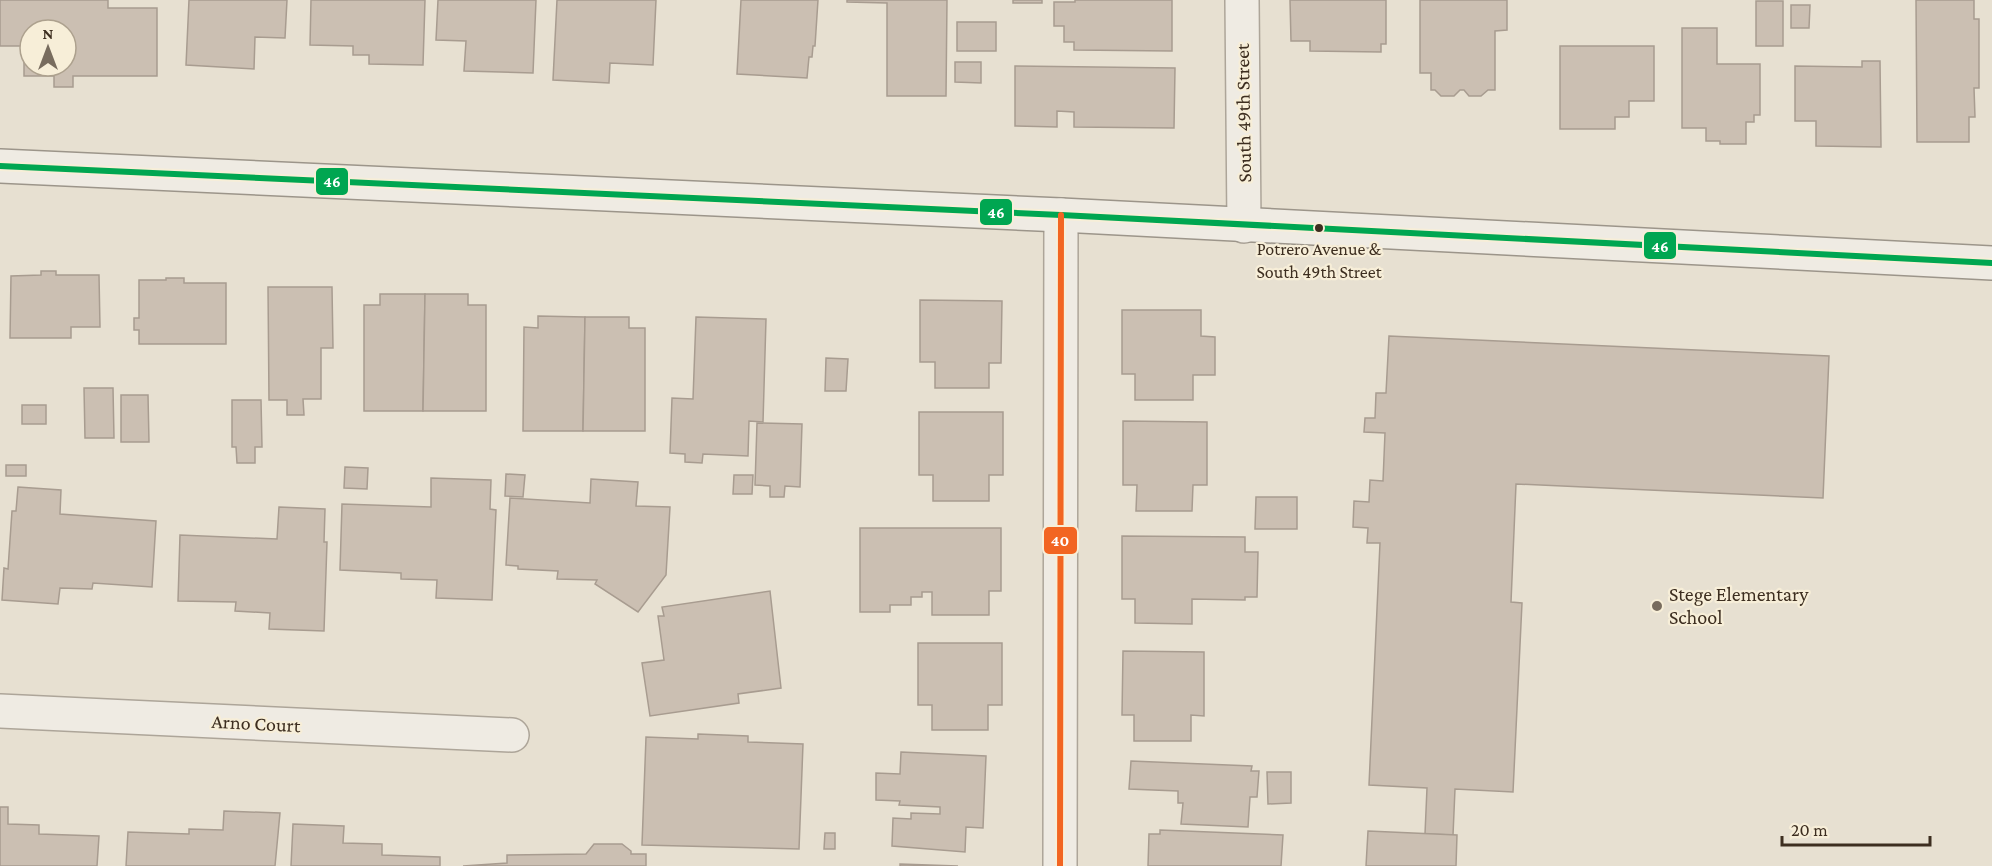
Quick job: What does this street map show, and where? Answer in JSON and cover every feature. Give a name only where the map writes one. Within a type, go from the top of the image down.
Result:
[{"type":"street","name":"South 49th Street","points":[[1242,0],[1244,226]]},
{"type":"street","points":[[0,166],[1061,214],[1244,226],[1992,262]]},
{"type":"street","points":[[1060,866],[1061,214]]},
{"type":"street","name":"Arno Court","points":[[0,711],[512,735]]},
{"type":"building","points":[[0,0],[108,0],[108,8],[157,8],[157,76],[78,76],[78,18],[18,18],[18,46],[0,46]]},
{"type":"building","points":[[189,0],[287,0],[285,38],[255,37],[254,69],[186,65]]},
{"type":"building","points":[[311,0],[425,0],[423,65],[369,64],[369,55],[353,55],[353,46],[310,45]]},
{"type":"building","points":[[438,0],[536,0],[533,73],[464,71],[466,41],[436,40]]},
{"type":"building","points":[[557,0],[656,0],[653,65],[610,63],[609,83],[553,80]]},
{"type":"building","points":[[741,0],[818,0],[815,46],[813,46],[812,57],[809,57],[807,78],[737,74]]},
{"type":"building","points":[[847,0],[947,0],[946,96],[887,96],[887,3],[847,2]]},
{"type":"building","points":[[1013,0],[1042,0],[1042,3],[1013,3]]},
{"type":"building","points":[[1075,0],[1172,0],[1172,51],[1074,50],[1074,42],[1064,42],[1064,26],[1054,26],[1054,2],[1075,2]]},
{"type":"building","points":[[1290,0],[1386,0],[1386,44],[1381,44],[1381,52],[1310,51],[1310,41],[1291,41]]},
{"type":"building","points":[[1420,0],[1507,0],[1507,30],[1495,31],[1495,90],[1488,90],[1481,96],[1469,96],[1464,90],[1460,90],[1454,96],[1441,96],[1435,90],[1431,90],[1431,73],[1420,73]]},
{"type":"building","points":[[1916,0],[1974,0],[1974,19],[1979,19],[1979,88],[1974,88],[1975,117],[1969,117],[1969,142],[1917,142]]},
{"type":"building","points":[[1756,1],[1783,1],[1783,46],[1756,46]]},
{"type":"building","points":[[1791,5],[1810,5],[1809,28],[1791,28]]},
{"type":"building","points":[[957,22],[996,22],[996,51],[957,51]]},
{"type":"building","points":[[1682,28],[1717,28],[1717,64],[1760,64],[1760,115],[1754,115],[1754,122],[1746,122],[1746,144],[1720,144],[1720,141],[1706,141],[1706,128],[1682,128]]},
{"type":"building","points":[[1560,46],[1654,46],[1654,101],[1629,101],[1629,117],[1615,117],[1615,129],[1560,129]]},
{"type":"building","points":[[1862,61],[1880,61],[1881,147],[1816,146],[1816,121],[1795,121],[1795,66],[1862,67]]},
{"type":"building","points":[[955,62],[981,62],[981,83],[955,82]]},
{"type":"building","points":[[1015,66],[1175,68],[1174,128],[1074,127],[1074,112],[1057,111],[1057,127],[1015,126]]},
{"type":"building","points":[[54,78],[73,78],[73,87],[54,87]]},
{"type":"building","points":[[41,271],[56,271],[56,275],[99,275],[100,327],[71,327],[71,338],[10,338],[11,276],[41,275]]},
{"type":"building","points":[[166,278],[184,278],[184,283],[226,283],[226,344],[139,344],[139,330],[134,330],[134,318],[139,318],[139,280],[166,280]]},
{"type":"building","points":[[268,287],[332,287],[333,348],[321,348],[321,399],[303,399],[304,415],[287,415],[287,400],[269,400]]},
{"type":"building","points":[[380,294],[425,294],[423,411],[364,411],[364,305],[380,305]]},
{"type":"building","points":[[425,294],[468,294],[468,305],[486,305],[486,411],[423,411]]},
{"type":"building","points":[[920,300],[1002,301],[1001,363],[989,363],[989,388],[935,388],[935,362],[920,362]]},
{"type":"building","points":[[1122,310],[1201,310],[1201,336],[1215,337],[1215,375],[1193,375],[1193,400],[1135,400],[1135,374],[1122,374]]},
{"type":"building","points":[[538,316],[585,317],[583,431],[523,431],[524,327],[538,328]]},
{"type":"building","points":[[585,317],[629,317],[629,328],[645,328],[645,431],[583,431]]},
{"type":"building","points":[[696,317],[766,319],[763,422],[749,421],[748,456],[703,454],[702,463],[685,462],[685,454],[670,453],[672,398],[693,399]]},
{"type":"building","points":[[1389,336],[1829,356],[1823,498],[1516,484],[1511,602],[1522,603],[1513,792],[1455,789],[1453,835],[1425,834],[1427,788],[1369,785],[1380,543],[1367,543],[1368,528],[1353,527],[1354,501],[1369,502],[1370,480],[1383,481],[1385,433],[1364,432],[1365,418],[1375,418],[1376,393],[1386,393]]},
{"type":"building","points":[[826,358],[848,359],[846,391],[825,391]]},
{"type":"building","points":[[84,388],[113,388],[114,438],[85,438]]},
{"type":"building","points":[[121,395],[148,395],[149,442],[121,442]]},
{"type":"building","points":[[232,400],[261,400],[262,447],[255,447],[255,463],[237,463],[236,447],[232,447]]},
{"type":"building","points":[[22,405],[46,405],[46,424],[22,424]]},
{"type":"building","points":[[919,412],[1003,412],[1003,475],[989,475],[989,501],[933,501],[933,475],[919,475]]},
{"type":"building","points":[[1123,421],[1207,422],[1207,485],[1193,485],[1192,511],[1136,511],[1137,485],[1123,485]]},
{"type":"building","points":[[757,423],[802,424],[800,487],[785,486],[784,497],[770,497],[770,486],[755,485]]},
{"type":"building","points":[[6,465],[26,465],[26,476],[6,476]]},
{"type":"building","points":[[345,467],[368,468],[367,489],[344,488]]},
{"type":"building","points":[[506,474],[525,475],[523,497],[505,496]]},
{"type":"building","points":[[734,475],[753,475],[752,494],[733,494]]},
{"type":"building","points":[[431,478],[491,480],[490,509],[496,510],[492,600],[436,598],[437,580],[401,579],[401,573],[340,570],[342,504],[431,507]]},
{"type":"building","points":[[591,479],[638,482],[636,506],[670,507],[666,575],[638,612],[595,584],[597,580],[557,579],[558,571],[518,569],[518,566],[506,565],[510,498],[590,503]]},
{"type":"building","points":[[18,487],[61,490],[60,514],[156,521],[152,587],[93,583],[92,589],[60,588],[58,604],[2,600],[4,568],[8,569],[12,511],[16,511]]},
{"type":"building","points":[[1256,497],[1297,497],[1297,529],[1255,529]]},
{"type":"building","points":[[279,507],[325,509],[324,542],[327,542],[324,631],[269,629],[270,613],[235,611],[236,602],[178,601],[180,535],[277,539]]},
{"type":"building","points":[[860,528],[1001,528],[1001,591],[989,591],[989,615],[932,615],[932,592],[922,592],[922,597],[911,597],[911,605],[890,605],[890,612],[860,612]]},
{"type":"building","points":[[1122,536],[1245,537],[1245,552],[1258,552],[1257,597],[1245,597],[1245,600],[1192,599],[1192,624],[1135,623],[1135,599],[1122,599]]},
{"type":"building","points":[[770,591],[781,688],[738,694],[739,703],[650,716],[642,663],[664,660],[658,616],[664,616],[662,607]]},
{"type":"building","points":[[918,643],[1002,643],[1002,705],[988,705],[988,730],[932,730],[932,705],[918,705]]},
{"type":"building","points":[[1123,651],[1204,652],[1204,716],[1191,715],[1191,741],[1134,741],[1134,715],[1122,715]]},
{"type":"building","points":[[698,734],[748,736],[748,742],[803,744],[799,849],[642,845],[646,737],[698,739]]},
{"type":"building","points":[[901,752],[986,756],[983,828],[966,827],[965,852],[892,846],[893,818],[911,819],[911,813],[940,814],[940,807],[899,805],[900,801],[876,800],[876,773],[900,774]]},
{"type":"building","points":[[1131,761],[1252,766],[1251,771],[1259,771],[1257,797],[1250,797],[1248,827],[1181,824],[1183,803],[1178,803],[1178,791],[1129,789]]},
{"type":"building","points":[[1267,772],[1291,772],[1291,803],[1268,804]]},
{"type":"building","points":[[0,807],[8,807],[8,824],[39,825],[39,834],[99,836],[97,866],[0,866]]},
{"type":"building","points":[[224,811],[280,813],[275,866],[126,866],[128,832],[189,834],[189,829],[223,830]]},
{"type":"building","points":[[293,824],[344,826],[343,843],[382,844],[382,855],[440,857],[440,866],[291,866]]},
{"type":"building","points":[[1160,830],[1283,835],[1281,866],[1148,866],[1149,834],[1160,834]]},
{"type":"building","points":[[1368,831],[1457,835],[1456,866],[1366,866]]},
{"type":"building","points":[[825,833],[835,833],[835,849],[824,849]]},
{"type":"building","points":[[594,844],[622,844],[631,851],[631,854],[646,854],[646,866],[463,866],[507,863],[507,855],[586,854]]},
{"type":"building","points":[[900,864],[958,866],[900,866]]},
{"type":"transit line","name":"46","points":[[0,166],[1061,215],[1992,263]]},
{"type":"transit line","name":"40","points":[[1060,866],[1061,215]]},
{"type":"place","name":"Potrero Avenue & South 49th Street","points":[[1319,228]]},
{"type":"place","name":"Stege Elementary School","points":[[1657,606]]}]
